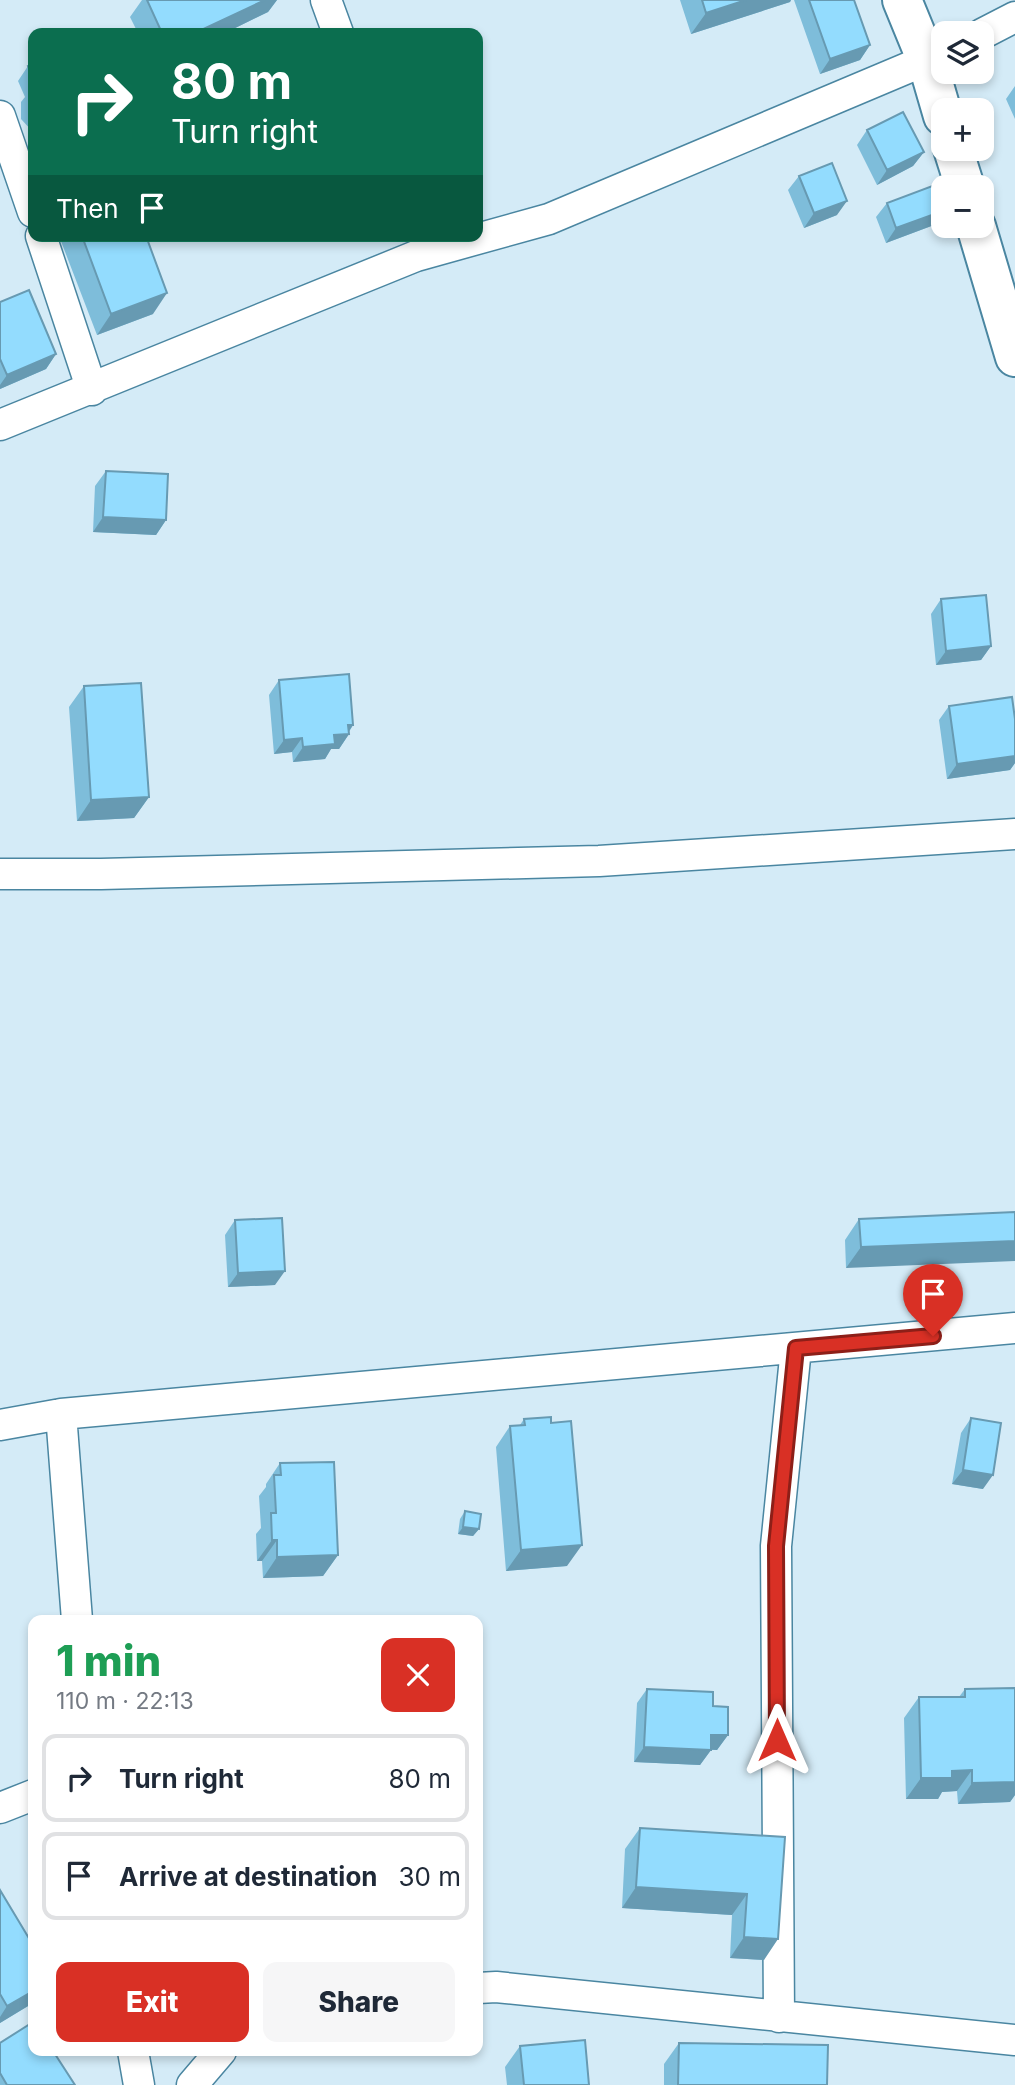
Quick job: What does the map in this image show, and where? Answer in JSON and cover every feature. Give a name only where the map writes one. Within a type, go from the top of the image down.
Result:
[{"type":"street","points":[[326,0],[336,28]]},
{"type":"street","points":[[902,0],[931,50]]},
{"type":"street","points":[[994,28],[1015,17]]},
{"type":"street","points":[[483,232],[549,219],[931,59]]},
{"type":"street","points":[[0,116],[28,197]]},
{"type":"street","points":[[980,238],[1015,356]]},
{"type":"street","points":[[43,242],[92,390]]},
{"type":"street","points":[[0,425],[92,390],[413,246],[433,242]]},
{"type":"street","points":[[0,874],[101,874],[599,861],[1015,834]]},
{"type":"street","points":[[0,1425],[61,1414],[1015,1328]]},
{"type":"street","points":[[779,2017],[776,1546],[796,1348]]},
{"type":"street","points":[[61,1414],[78,1615]]},
{"type":"street","points":[[0,1808],[28,1797]]},
{"type":"street","points":[[483,1988],[779,2017],[821,2034],[1015,2040]]},
{"type":"street","points":[[134,2056],[139,2085]]},
{"type":"street","points":[[192,2085],[217,2056]]},
{"type":"building","points":[[147,0],[265,0],[206,28],[160,28]]},
{"type":"building","points":[[702,0],[746,0],[706,13]]},
{"type":"building","points":[[809,0],[854,0],[870,45],[830,59]]},
{"type":"building","points":[[903,112],[924,152],[887,170],[867,130]]},
{"type":"building","points":[[832,163],[847,201],[814,213],[799,176]]},
{"type":"building","points":[[931,186],[931,215],[896,228],[887,203]]},
{"type":"building","points":[[84,242],[148,242],[167,293],[111,314]]},
{"type":"building","points":[[29,290],[56,354],[7,375],[0,359],[0,302]]},
{"type":"building","points":[[106,471],[168,474],[166,520],[103,517]]},
{"type":"building","points":[[986,595],[991,646],[946,651],[941,599]]},
{"type":"building","points":[[349,674],[353,725],[348,725],[349,734],[334,735],[335,744],[303,747],[302,738],[284,740],[279,680]]},
{"type":"building","points":[[141,683],[149,797],[91,800],[84,686]]},
{"type":"building","points":[[1012,697],[1015,756],[957,764],[949,706]]},
{"type":"building","points":[[1015,1212],[1015,1241],[861,1247],[859,1219]]},
{"type":"building","points":[[282,1218],[285,1271],[238,1273],[235,1220]]},
{"type":"building","points":[[551,1417],[551,1423],[571,1421],[582,1545],[521,1550],[510,1426],[525,1425],[524,1419]]},
{"type":"building","points":[[971,1418],[1001,1423],[993,1475],[963,1470]]},
{"type":"building","points":[[334,1462],[338,1555],[277,1557],[277,1540],[272,1540],[271,1513],[276,1513],[274,1475],[281,1475],[280,1463]]},
{"type":"building","points":[[465,1511],[481,1514],[479,1529],[463,1527]]},
{"type":"building","points":[[1015,1688],[1015,1782],[972,1783],[972,1770],[952,1771],[952,1778],[921,1778],[919,1697],[965,1697],[965,1689]]},
{"type":"building","points":[[647,1689],[713,1692],[713,1706],[728,1707],[728,1735],[711,1735],[711,1750],[644,1747]]},
{"type":"building","points":[[640,1828],[785,1837],[778,1939],[744,1937],[747,1894],[636,1887]]},
{"type":"building","points":[[0,1890],[28,1937],[28,1994],[7,2006],[0,1994]]},
{"type":"building","points":[[28,2025],[28,2056],[56,2056],[75,2085],[7,2085],[0,2073],[0,2043]]},
{"type":"building","points":[[585,2040],[589,2085],[524,2085],[520,2046]]},
{"type":"building","points":[[679,2043],[828,2045],[827,2085],[678,2085]]},
{"type":"route","points":[[777,1740],[776,1546],[796,1348],[933,1336]]}]
